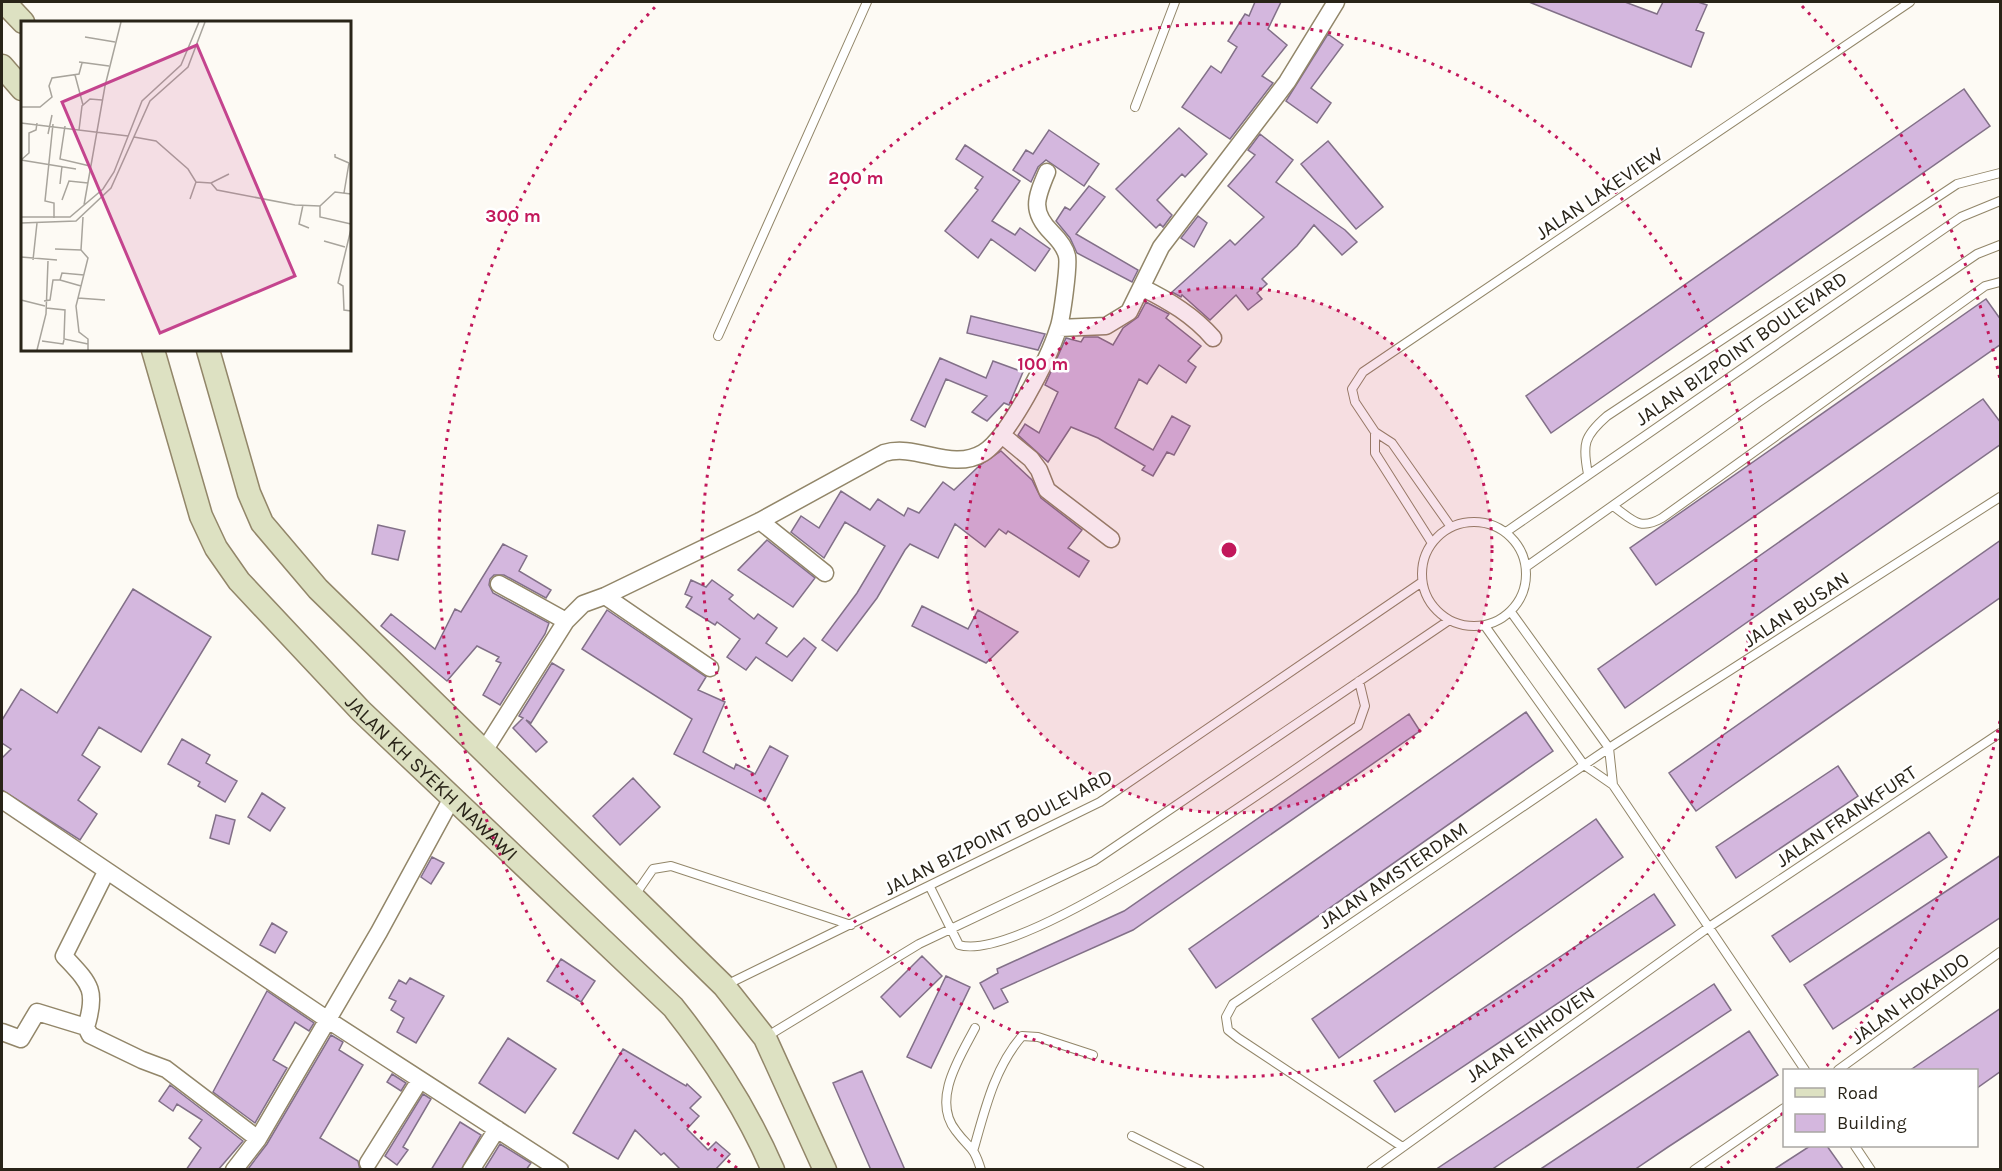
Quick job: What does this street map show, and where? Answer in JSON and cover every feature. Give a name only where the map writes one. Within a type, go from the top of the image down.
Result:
[{"type":"main road","points":[[4,2],[22,21]]},
{"type":"main road","points":[[2,66],[21,88]]},
{"type":"main road","name":"JALAN KH SYEKH NAWAWI","points":[[153,351],[201,516],[216,548],[239,580],[353,702],[673,1007],[698,1038],[762,1144],[773,1170]]},
{"type":"main road","points":[[208,351],[249,493],[262,523],[318,589],[724,986],[765,1038],[825,1170]]},
{"type":"street","points":[[1059,328],[1106,326],[1118,321],[1129,312],[1143,288],[1161,247],[1287,82],[1336,2]]},
{"type":"street","points":[[484,751],[566,621],[583,604],[605,596],[760,521],[885,453],[906,450],[949,460],[964,460],[983,453],[1002,435],[1030,389],[1059,328],[1067,257],[1062,245],[1041,223],[1037,211],[1037,195],[1047,171]]},
{"type":"street","points":[[1143,288],[1169,301],[1200,323],[1213,338]]},
{"type":"street","points":[[1002,435],[1030,459],[1039,470],[1047,490],[1111,539]]},
{"type":"street","points":[[760,521],[825,573]]},
{"type":"street","points":[[498,584],[566,621]]},
{"type":"street","points":[[605,596],[710,668]]},
{"type":"street","points":[[234,1170],[258,1139],[379,933],[452,798]]},
{"type":"street","points":[[2,800],[328,1020],[558,1169]]},
{"type":"street","points":[[106,872],[64,956],[90,984],[91,1011],[86,1027],[90,1035],[166,1068],[258,1139]]},
{"type":"street","points":[[2,1032],[21,1039],[34,1014],[38,1012],[86,1027]]},
{"type":"street","points":[[368,1163],[420,1080]]},
{"type":"street","points":[[471,1170],[497,1129]]},
{"type":"lane","points":[[718,336],[867,2]]},
{"type":"lane","points":[[1135,107],[1175,2]]},
{"type":"lane","name":"JALAN LAKEVIEW","points":[[1375,432],[1355,402],[1352,389],[1363,372],[1910,2]]},
{"type":"lane","points":[[1588,474],[1583,448],[1593,428],[1607,416],[1957,184],[2001,173]]},
{"type":"lane","name":"JALAN BIZPOINT BOULEVARD","points":[[1506,532],[1961,217],[2001,201]]},
{"type":"lane","points":[[1526,567],[1977,254],[2001,245]]},
{"type":"lane","points":[[1613,506],[1640,525],[1651,525],[1985,286],[2001,282]]},
{"type":"lane","points":[[1375,432],[1392,443],[1450,527]]},
{"type":"lane","points":[[1375,432],[1375,453],[1432,543]]},
{"type":"lane","name":"JALAN BUSAN","points":[[1584,765],[2001,497]]},
{"type":"lane","points":[[1470,521],[1489,523],[1506,532],[1520,548],[1526,567],[1526,584],[1521,599],[1511,612],[1499,621],[1485,626],[1466,627],[1448,621],[1430,604],[1422,582],[1423,562],[1432,543],[1450,527],[1470,521]]},
{"type":"lane","name":"JALAN BIZPOINT BOULEVARD","points":[[724,986],[1100,802],[1422,582]]},
{"type":"lane","points":[[1511,612],[1609,748],[1613,785]]},
{"type":"lane","points":[[765,1038],[919,944],[1094,861],[1448,621]]},
{"type":"lane","points":[[1485,626],[1584,765],[1613,785],[1804,1069]]},
{"type":"lane","points":[[930,887],[959,945],[982,947],[1038,926],[1106,893],[1177,849],[1358,726],[1365,706],[1359,681]]},
{"type":"lane","name":"JALAN FRANKFURT","points":[[1709,927],[2001,733]]},
{"type":"lane","name":"JALAN AMSTERDAM","points":[[1401,1146],[1238,1038],[1228,1030],[1226,1017],[1233,1004],[1584,765]]},
{"type":"lane","points":[[633,898],[654,870],[671,866],[851,925]]},
{"type":"lane","name":"JALAN EINHOVEN","points":[[1371,1170],[1401,1146],[1709,927]]},
{"type":"lane","name":"JALAN HOKAIDO","points":[[1841,1069],[2001,952]]},
{"type":"lane","points":[[975,1028],[952,1072],[945,1112],[956,1131],[974,1148],[981,1170]]},
{"type":"lane","points":[[974,1148],[988,1096],[1014,1046],[1022,1036],[1038,1037],[1093,1055]]},
{"type":"lane","points":[[1694,1170],[1783,1109]]},
{"type":"lane","points":[[1132,1136],[1200,1170]]},
{"type":"lane","points":[[1856,1147],[1871,1170]]},
{"type":"building","points":[[1255,2],[1281,2],[1268,29],[1287,45],[1262,76],[1273,83],[1230,139],[1182,107],[1211,66],[1221,73],[1237,47],[1228,41],[1245,14],[1249,16]]},
{"type":"building","points":[[1529,2],[1625,2],[1657,14],[1663,2],[1698,2],[1707,5],[1696,30],[1704,33],[1691,67]]},
{"type":"building","points":[[1328,34],[1343,45],[1311,88],[1331,103],[1317,123],[1286,101]]},
{"type":"building","points":[[1964,89],[1990,126],[1551,433],[1526,396]]},
{"type":"building","points":[[1179,128],[1207,154],[1185,177],[1182,174],[1157,200],[1172,215],[1163,227],[1160,224],[1156,228],[1116,189]]},
{"type":"building","points":[[1049,130],[1099,164],[1084,186],[1046,160],[1038,167],[1031,182],[1013,170],[1026,150],[1033,154]]},
{"type":"building","points":[[1260,134],[1293,160],[1276,182],[1345,230],[1357,242],[1342,255],[1314,225],[1297,246],[1262,279],[1267,284],[1257,293],[1262,299],[1248,310],[1236,295],[1210,320],[1182,295],[1181,297],[1172,292],[1230,240],[1235,245],[1264,217],[1228,186],[1255,155],[1248,150]]},
{"type":"building","points":[[1328,141],[1383,207],[1356,229],[1301,164]]},
{"type":"building","points":[[965,145],[1020,181],[992,221],[1015,235],[1020,228],[1050,249],[1035,271],[991,239],[978,258],[945,231],[978,190],[975,188],[983,177],[956,159]]},
{"type":"building","points":[[1089,186],[1105,197],[1076,234],[1138,270],[1132,282],[1077,253],[1070,238],[1056,221],[1065,207],[1070,210]]},
{"type":"building","points":[[1198,216],[1207,223],[1194,247],[1181,238]]},
{"type":"building","points":[[1986,299],[2001,320],[2001,344],[1656,585],[1630,548]]},
{"type":"building","points":[[1146,302],[1169,314],[1166,318],[1201,346],[1188,361],[1196,367],[1186,383],[1159,365],[1147,384],[1139,379],[1115,428],[1153,450],[1172,416],[1190,426],[1174,455],[1167,452],[1153,476],[1142,470],[1145,466],[1098,438],[1071,427],[1048,462],[1018,435],[1025,424],[1039,433],[1058,392],[1045,385],[1066,338],[1081,342],[1084,337],[1098,337],[1113,345],[1123,328],[1138,317]]},
{"type":"building","points":[[971,316],[1045,334],[1038,350],[967,333]]},
{"type":"building","points":[[940,358],[986,378],[993,361],[1023,372],[1009,405],[1004,403],[987,421],[972,412],[987,396],[946,379],[925,427],[911,420]]},
{"type":"building","points":[[1983,399],[2001,423],[2001,444],[1625,708],[1598,669]]},
{"type":"building","points":[[1001,451],[1032,480],[1041,498],[1082,530],[1068,548],[1089,561],[1079,577],[1008,531],[1006,534],[999,529],[985,547],[955,524],[938,558],[910,544],[877,598],[837,651],[822,640],[857,593],[885,546],[845,522],[824,558],[791,532],[801,516],[819,528],[841,491],[870,510],[878,499],[904,516],[908,508],[919,513],[943,482],[954,490],[979,466]]},
{"type":"building","points":[[378,525],[405,531],[398,560],[372,554]]},
{"type":"building","points":[[767,540],[815,578],[793,607],[738,570]]},
{"type":"building","points":[[2001,540],[2001,597],[1696,811],[1669,773]]},
{"type":"building","points":[[503,544],[527,556],[519,571],[551,590],[546,598],[504,575],[494,575],[490,579],[489,585],[493,593],[549,623],[545,634],[500,705],[483,695],[501,663],[496,661],[499,657],[477,646],[447,681],[381,626],[391,614],[435,649],[455,609],[461,612]]},
{"type":"building","points":[[691,580],[706,587],[712,580],[733,595],[729,599],[754,619],[758,614],[777,628],[766,643],[787,657],[804,638],[816,648],[792,681],[756,657],[746,670],[727,657],[740,639],[717,622],[715,625],[686,607],[692,597],[685,594]]},
{"type":"building","points":[[133,589],[211,637],[141,752],[99,727],[82,755],[100,767],[78,800],[97,814],[80,840],[2,790],[2,758],[11,749],[2,743],[2,720],[21,689],[57,713]]},
{"type":"building","points":[[922,606],[968,629],[978,610],[1018,632],[986,663],[912,626]]},
{"type":"building","points":[[607,610],[706,677],[698,690],[725,702],[703,752],[734,769],[736,764],[755,774],[770,746],[788,756],[765,801],[674,754],[692,719],[582,649]]},
{"type":"building","points":[[552,663],[564,670],[531,723],[526,720],[547,742],[536,752],[513,728],[523,718],[519,716]]},
{"type":"building","points":[[1526,712],[1553,751],[1216,988],[1189,949]]},
{"type":"building","points":[[1409,714],[1420,731],[1133,930],[1001,989],[1008,1002],[994,1009],[980,983],[998,973],[997,969],[1124,911]]},
{"type":"building","points":[[182,739],[210,755],[206,763],[237,781],[225,802],[198,786],[200,782],[168,764]]},
{"type":"building","points":[[1838,766],[1858,796],[1736,878],[1716,847]]},
{"type":"building","points":[[633,778],[660,807],[620,845],[593,816]]},
{"type":"building","points":[[262,793],[285,808],[270,831],[248,817]]},
{"type":"building","points":[[216,815],[235,820],[229,844],[210,838]]},
{"type":"building","points":[[1596,819],[1623,857],[1339,1058],[1312,1019]]},
{"type":"building","points":[[1929,832],[1947,857],[1790,962],[1772,936]]},
{"type":"building","points":[[2001,855],[2001,917],[1833,1029],[1804,985]]},
{"type":"building","points":[[432,857],[444,863],[431,884],[421,877]]},
{"type":"building","points":[[1654,894],[1675,925],[1395,1112],[1374,1081]]},
{"type":"building","points":[[272,923],[287,932],[275,953],[260,945]]},
{"type":"building","points":[[922,956],[942,976],[900,1017],[881,997]]},
{"type":"building","points":[[561,959],[595,981],[581,1002],[547,981]]},
{"type":"building","points":[[946,976],[970,987],[931,1068],[907,1057]]},
{"type":"building","points":[[410,978],[444,996],[416,1043],[397,1032],[404,1018],[391,1010],[396,1001],[389,998],[399,980],[406,984]]},
{"type":"building","points":[[1714,984],[1731,1010],[1491,1170],[1435,1170]]},
{"type":"building","points":[[267,991],[314,1023],[309,1031],[295,1022],[273,1060],[287,1068],[255,1123],[213,1092]]},
{"type":"building","points":[[2001,1008],[2001,1071],[1978,1087],[1978,1069],[1912,1069]]},
{"type":"building","points":[[1749,1031],[1778,1075],[1634,1170],[1539,1170]]},
{"type":"building","points":[[331,1035],[343,1042],[339,1050],[363,1065],[320,1138],[358,1161],[360,1170],[248,1169],[267,1144]]},
{"type":"building","points":[[508,1038],[556,1069],[525,1113],[479,1083]]},
{"type":"building","points":[[623,1049],[686,1086],[687,1084],[701,1097],[690,1108],[699,1116],[687,1129],[708,1150],[716,1142],[730,1154],[715,1170],[681,1170],[664,1153],[661,1155],[635,1130],[618,1159],[573,1133]]},
{"type":"building","points":[[862,1071],[905,1170],[871,1170],[833,1083]]},
{"type":"building","points":[[392,1074],[406,1083],[401,1091],[387,1082]]},
{"type":"building","points":[[170,1085],[243,1141],[218,1170],[186,1170],[201,1148],[189,1138],[202,1120],[177,1104],[173,1111],[159,1101]]},
{"type":"building","points":[[423,1094],[431,1099],[403,1147],[408,1150],[397,1165],[385,1156]]},
{"type":"building","points":[[460,1122],[481,1135],[461,1170],[431,1170]]},
{"type":"building","points":[[500,1144],[531,1163],[526,1170],[484,1170]]},
{"type":"building","points":[[1808,1147],[1828,1147],[1844,1170],[1773,1170]]}]
